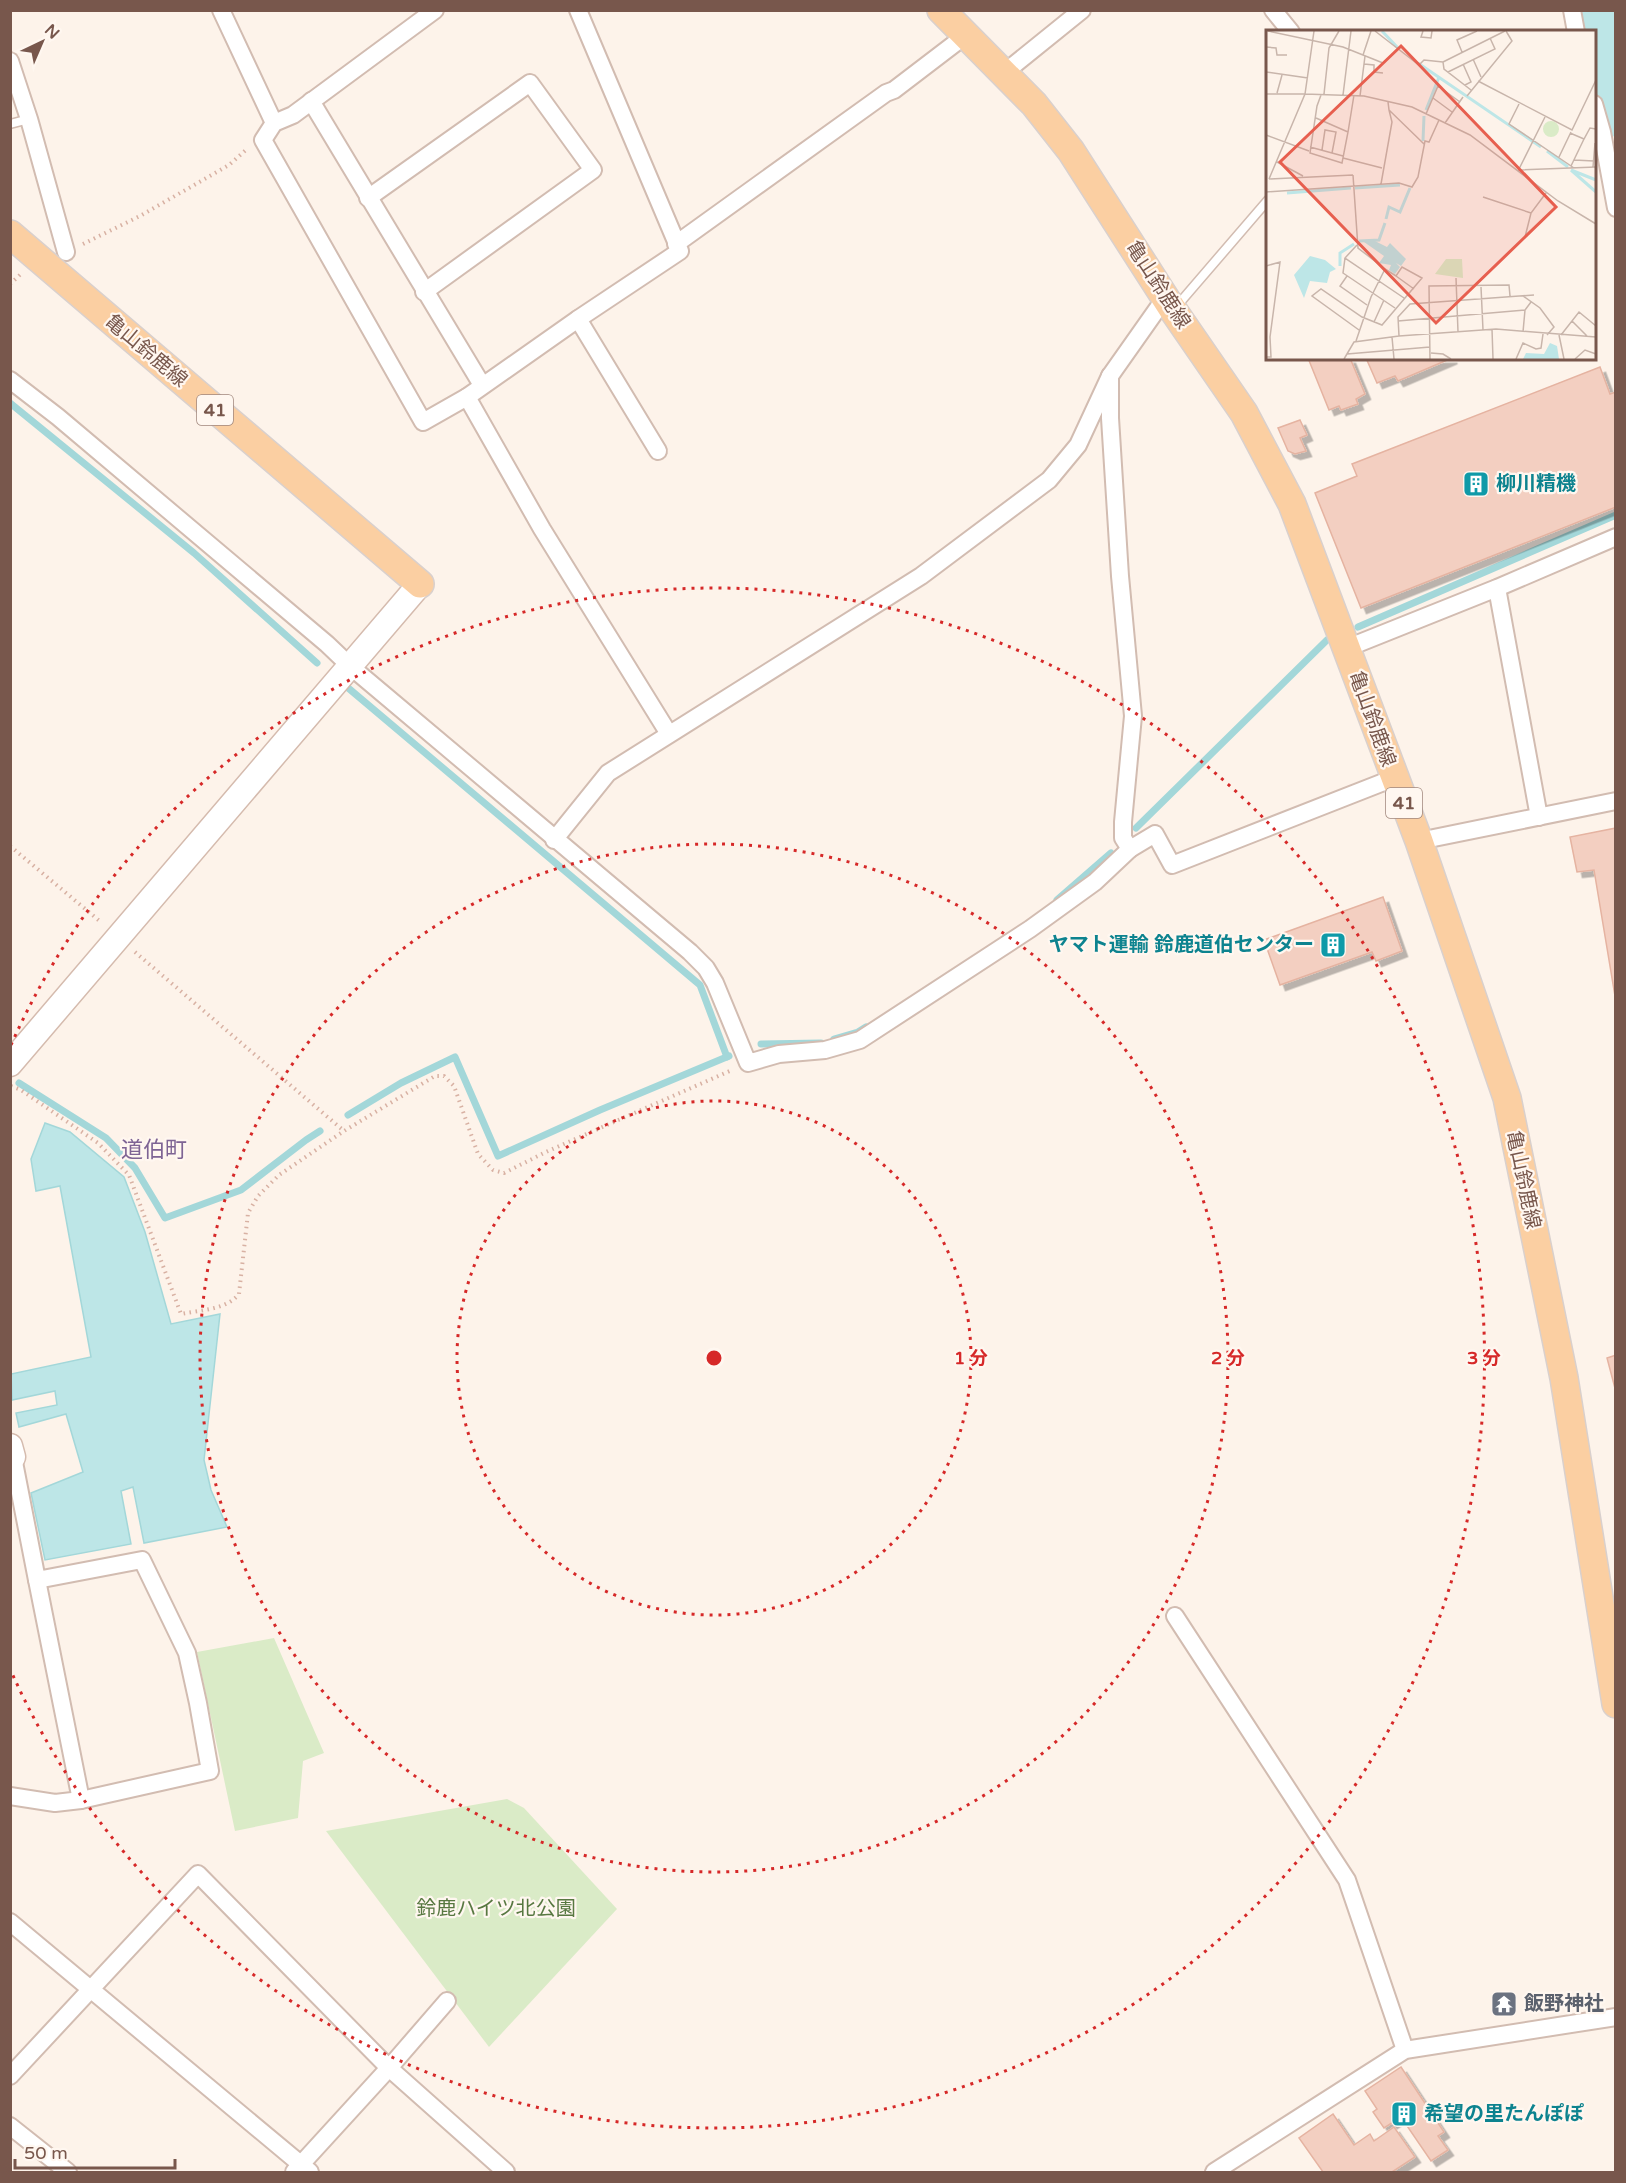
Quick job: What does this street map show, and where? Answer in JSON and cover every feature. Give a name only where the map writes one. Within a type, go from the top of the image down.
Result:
[{"type":"main road","name":"亀山鈴鹿線","points":[[946,12],[1035,104],[1071,151],[1169,304],[1244,413],[1293,504],[1419,841],[1507,1098],[1564,1378],[1613,1662],[1616,1704]]},
{"type":"main road","name":"亀山鈴鹿線","points":[[10,234],[420,585]]},
{"type":"street","points":[[221,10],[274,123]]},
{"type":"street","points":[[435,10],[293,115],[274,123],[263,140],[423,422],[467,397],[680,251],[578,10]]},
{"type":"street","points":[[1004,73],[1082,10]]},
{"type":"street","points":[[1273,10],[1289,30]]},
{"type":"street","points":[[1572,10],[1576,30]]},
{"type":"street","points":[[676,244],[886,93],[894,90],[966,35]]},
{"type":"street","points":[[10,62],[29,118],[66,252]]},
{"type":"street","points":[[368,198],[530,83],[593,170],[424,291]]},
{"type":"street","points":[[311,101],[482,385]]},
{"type":"street","points":[[1596,113],[1616,208]]},
{"type":"street","points":[[554,840],[608,773],[921,576],[1049,480],[1078,445],[1110,376],[1169,304]]},
{"type":"street","points":[[578,319],[658,451]]},
{"type":"street","points":[[1110,376],[1110,418],[1120,576],[1133,716],[1123,822],[1123,838],[1130,849]]},
{"type":"street","points":[[10,380],[67,424],[318,636],[554,840],[690,952],[706,968],[715,983],[748,1064],[779,1054],[825,1050],[860,1040],[1030,929],[1095,882],[1130,849],[1155,834],[1172,865],[1394,778]]},
{"type":"street","points":[[467,397],[542,529],[669,734]]},
{"type":"street","points":[[1347,648],[1616,537]]},
{"type":"street","points":[[10,1064],[420,585]]},
{"type":"street","points":[[1497,588],[1539,816]]},
{"type":"street","points":[[1419,841],[1616,801]]},
{"type":"street","points":[[11,1454],[81,1800]]},
{"type":"street","points":[[10,1796],[56,1803],[81,1800],[210,1771],[187,1653],[142,1560],[37,1580]]},
{"type":"street","points":[[1174,1616],[1347,1880],[1405,2050]]},
{"type":"street","points":[[10,2076],[198,1874],[389,2068],[506,2172]]},
{"type":"street","points":[[10,1922],[301,2170],[447,2001]]},
{"type":"street","points":[[1214,2172],[1405,2050],[1616,2017]]},
{"type":"street","points":[[10,2126],[68,2172]]},
{"type":"lane","points":[[10,124],[29,118]]},
{"type":"lane","points":[[1169,304],[1266,202]]},
{"type":"path","points":[[66,252],[140,216],[229,165],[254,142],[263,140]]},
{"type":"path","points":[[10,846],[344,1131]]},
{"type":"path","points":[[10,1086],[21,1090],[98,1143],[129,1175],[181,1314],[232,1303],[239,1294],[249,1213],[252,1205],[279,1175],[344,1131],[435,1076],[444,1076],[454,1086],[478,1154],[493,1170],[504,1173],[548,1151],[748,1064]]},
{"type":"green space","points":[[274,1638],[324,1753],[303,1761],[298,1818],[235,1831],[197,1652]]},
{"type":"green space","name":"鈴鹿ハイツ北公園","points":[[507,1799],[524,1808],[617,1909],[489,2047],[326,1831]]},
{"type":"water","points":[[45,1123],[70,1132],[124,1177],[145,1232],[171,1324],[220,1314],[204,1460],[211,1490],[227,1527],[144,1543],[133,1487],[121,1491],[131,1544],[45,1560],[31,1493],[83,1472],[66,1414],[19,1427],[16,1413],[57,1405],[55,1391],[12,1400],[11,1374],[91,1357],[60,1186],[36,1191],[31,1159]]},
{"type":"building","points":[[1309,360],[1351,360],[1365,394],[1356,399],[1358,404],[1341,410],[1339,406],[1329,410]]},
{"type":"building","points":[[1367,360],[1447,360],[1398,381],[1395,376],[1377,383]]},
{"type":"building","name":"柳川精機","points":[[1600,367],[1610,394],[1616,392],[1616,507],[1361,608],[1315,493],[1357,476],[1352,464]]},
{"type":"building","points":[[1300,420],[1307,435],[1300,438],[1306,451],[1295,454],[1288,451],[1278,428]]},
{"type":"building","points":[[1616,828],[1615,996],[1594,870],[1577,872],[1570,837]]},
{"type":"building","name":"ヤマト運輸 鈴鹿道伯センター","points":[[1383,897],[1402,951],[1376,961],[1372,952],[1280,985],[1264,940]]},
{"type":"building","points":[[1616,1355],[1616,1392],[1607,1358]]},
{"type":"building","name":"希望の里たんぽぽ","points":[[1401,2067],[1444,2132],[1438,2136],[1448,2150],[1431,2161],[1401,2117],[1384,2128],[1373,2112],[1377,2109],[1365,2091]]},
{"type":"building","points":[[1333,2114],[1354,2145],[1370,2134],[1374,2141],[1394,2127],[1415,2157],[1392,2172],[1323,2172],[1299,2138]]},
{"type":"waterway","points":[[1595,10],[1595,23],[1616,117]]},
{"type":"waterway","points":[[10,403],[194,553],[317,663]]},
{"type":"waterway","points":[[1358,627],[1616,515]]},
{"type":"waterway","points":[[1136,828],[1327,640]]},
{"type":"waterway","points":[[347,687],[700,985],[727,1057]]},
{"type":"waterway","points":[[1057,900],[1111,853]]},
{"type":"waterway","points":[[834,1039],[858,1032],[866,1027]]},
{"type":"waterway","points":[[761,1044],[821,1043]]},
{"type":"waterway","points":[[348,1115],[401,1083],[455,1057],[498,1156],[729,1056]]},
{"type":"waterway","points":[[19,1083],[106,1138],[135,1168],[165,1218],[241,1190],[320,1131]]},
{"type":"place","name":"柳川精機","points":[[1476,484]]},
{"type":"place","name":"ヤマト運輸 鈴鹿道伯センター","points":[[1333,945]]},
{"type":"place","name":"飯野神社","points":[[1504,2004]]},
{"type":"place","name":"希望の里たんぽぽ","points":[[1404,2114]]},
{"type":"district","name":"道伯町","points":[[154,1150]]}]
